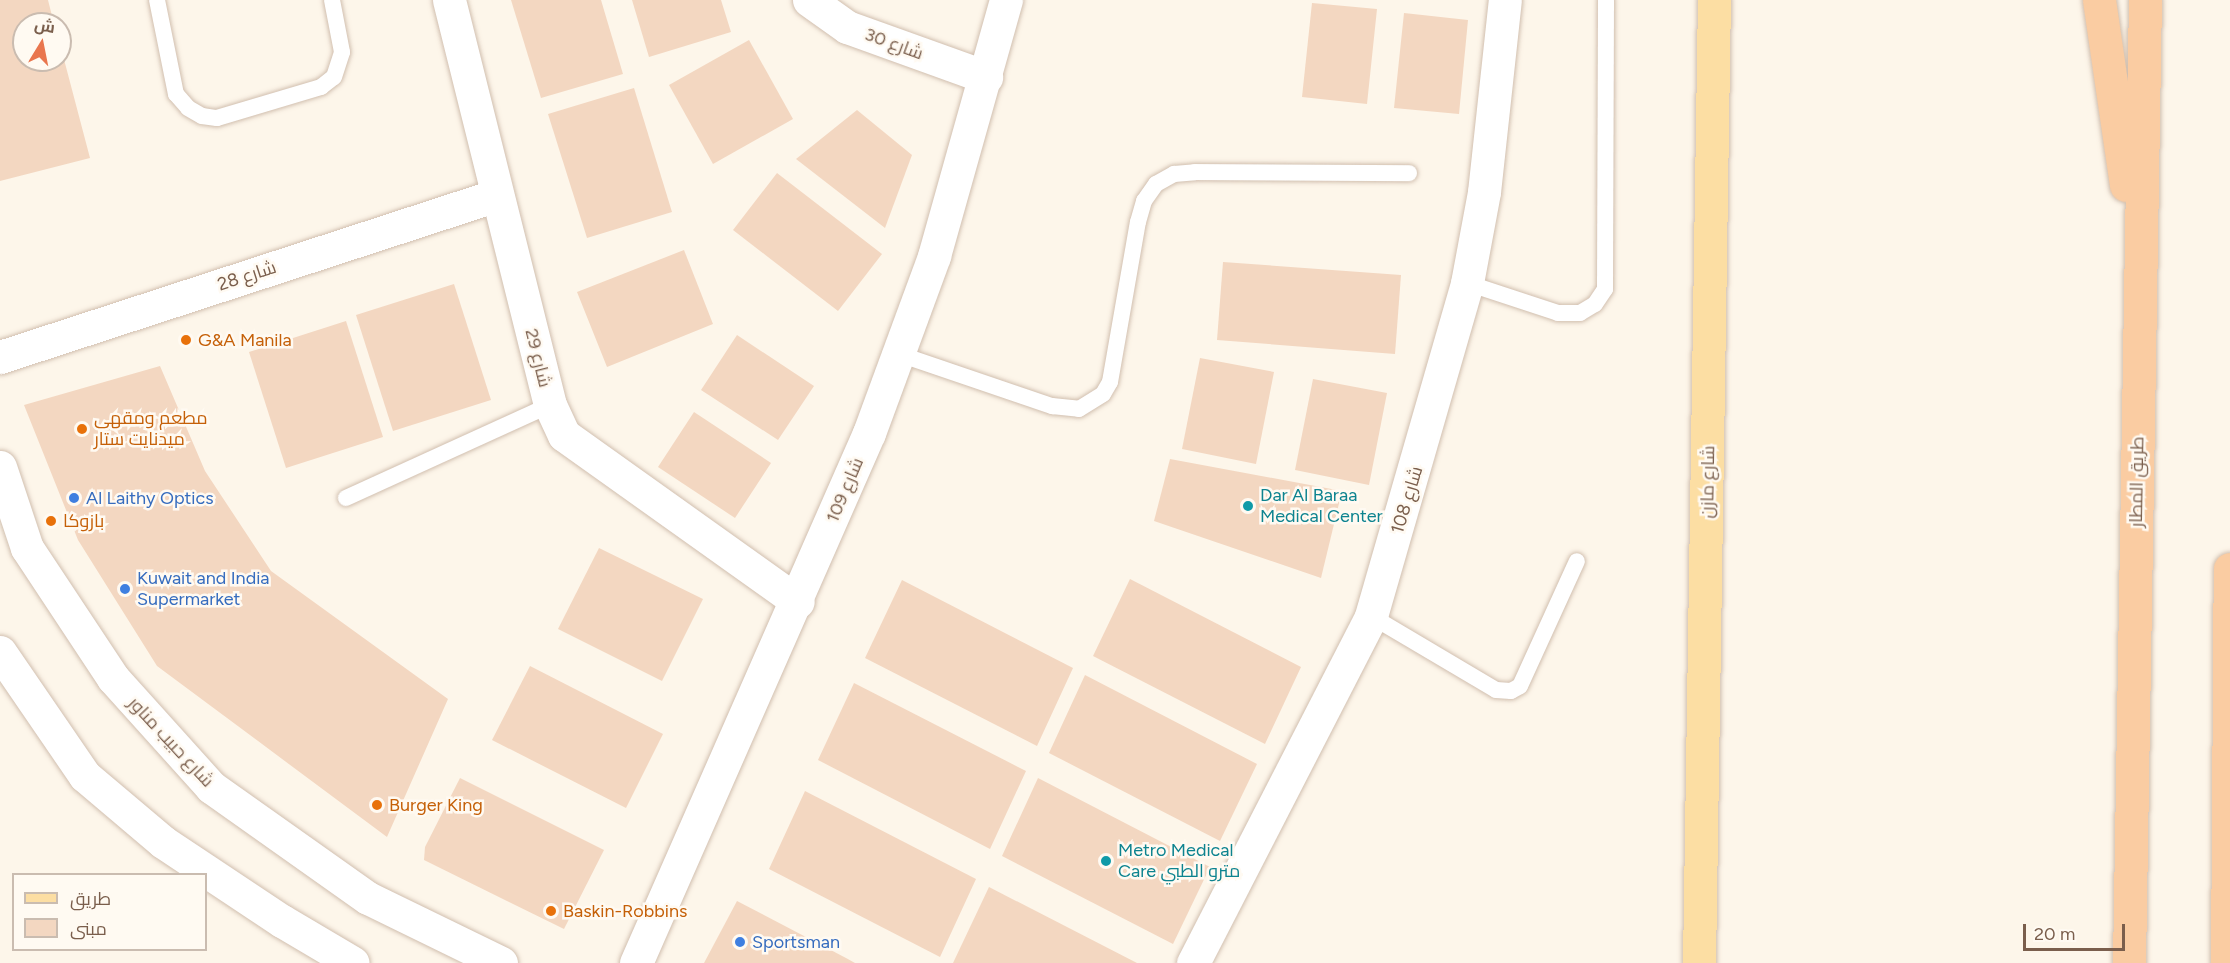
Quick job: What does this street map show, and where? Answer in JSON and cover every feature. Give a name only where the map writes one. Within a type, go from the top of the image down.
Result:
[{"type":"highway","points":[[2099,0],[2140,284]]},
{"type":"highway","name":"طريق المطار","points":[[2129,963],[2145,0]]},
{"type":"highway","points":[[2227,963],[2230,569]]},
{"type":"main road","name":"شارع مازن","points":[[1699,963],[1714,0]]},
{"type":"street","name":"شارع 29","points":[[449,0],[494,196],[550,405],[564,435],[798,602]]},
{"type":"street","name":"شارع 30","points":[[809,0],[847,27],[986,77]]},
{"type":"street","name":"شارع 109","points":[[636,963],[798,602],[899,354],[961,171],[1006,0]]},
{"type":"street","name":"شارع 108","points":[[1193,963],[1371,616],[1467,283],[1484,192],[1505,0]]},
{"type":"street","name":"شارع 28","points":[[0,357],[494,196]]},
{"type":"street","name":"شارع حبيب مناور","points":[[0,467],[27,548],[113,678],[212,787],[368,898],[501,963]]},
{"type":"street","points":[[0,652],[85,776],[163,842],[282,921],[353,963]]},
{"type":"lane","points":[[157,0],[176,94],[188,108],[217,118],[321,87],[334,77],[342,52],[332,0]]},
{"type":"lane","points":[[1467,283],[1558,314],[1580,313],[1596,304],[1605,289],[1606,0]]},
{"type":"lane","points":[[899,354],[1052,406],[1079,409],[1103,394],[1110,382],[1138,222],[1144,201],[1156,184],[1174,174],[1195,172],[1409,172]]},
{"type":"lane","points":[[346,498],[550,405]]},
{"type":"lane","points":[[1371,616],[1496,690],[1511,691],[1520,686],[1577,561]]},
{"type":"building","points":[[0,0],[48,0],[51,12],[12,12],[12,72],[67,72],[90,158],[0,181]]},
{"type":"building","points":[[511,0],[601,0],[623,74],[541,98]]},
{"type":"building","points":[[632,0],[721,0],[731,32],[649,57]]},
{"type":"building","points":[[1312,3],[1377,9],[1367,104],[1302,97]]},
{"type":"building","points":[[1404,13],[1468,20],[1459,114],[1394,108]]},
{"type":"building","points":[[749,40],[793,119],[713,164],[669,85]]},
{"type":"building","points":[[634,88],[672,212],[587,238],[548,114]]},
{"type":"building","points":[[857,110],[912,155],[885,228],[796,159]]},
{"type":"building","points":[[777,173],[882,254],[838,311],[733,230]]},
{"type":"building","points":[[684,250],[713,324],[607,367],[577,292]]},
{"type":"building","points":[[1223,262],[1401,275],[1395,354],[1217,340]]},
{"type":"building","points":[[454,284],[491,400],[393,431],[356,315]]},
{"type":"building","points":[[346,321],[383,437],[286,468],[249,352]]},
{"type":"building","points":[[737,335],[814,386],[778,440],[701,390]]},
{"type":"building","points":[[1200,358],[1274,372],[1256,464],[1182,449]]},
{"type":"building","points":[[160,366],[205,471],[271,571],[448,699],[387,837],[157,666],[78,540],[24,405]]},
{"type":"building","points":[[1313,379],[1387,393],[1369,485],[1295,470]]},
{"type":"building","points":[[694,412],[771,463],[735,518],[658,467]]},
{"type":"building","name":"Dar Al Baraa Medical Center","points":[[1170,459],[1342,491],[1321,578],[1154,521]]},
{"type":"building","points":[[599,548],[703,599],[662,681],[558,629]]},
{"type":"building","points":[[1130,579],[1301,667],[1265,744],[1093,656]]},
{"type":"building","points":[[902,580],[1073,668],[1037,746],[865,658]]},
{"type":"building","points":[[530,666],[663,734],[626,808],[492,740]]},
{"type":"building","points":[[1085,675],[1257,764],[1220,841],[1049,753]]},
{"type":"building","points":[[854,683],[1026,771],[990,849],[818,760]]},
{"type":"building","points":[[460,778],[604,850],[564,929],[424,860],[425,847]]},
{"type":"building","name":"Metro Medical Care مترو الطبي","points":[[1038,778],[1210,867],[1173,944],[1002,856]]},
{"type":"building","points":[[805,791],[976,879],[940,957],[769,869]]},
{"type":"building","points":[[989,887],[1137,963],[953,963]]},
{"type":"building","points":[[737,901],[846,958],[855,963],[704,963]]},
{"type":"place","name":"G&A Manila","points":[[186,340]]},
{"type":"place","name":"مطعم ومقهى ميدنايت ستار","points":[[82,429]]},
{"type":"place","name":"Al Laithy Optics","points":[[74,498]]},
{"type":"place","name":"Dar Al Baraa Medical Center","points":[[1248,506]]},
{"type":"place","name":"بازوكا","points":[[51,521]]},
{"type":"place","name":"Kuwait and India Supermarket","points":[[125,589]]},
{"type":"place","name":"Burger King","points":[[377,805]]},
{"type":"place","name":"Metro Medical Care مترو الطبي","points":[[1106,861]]},
{"type":"place","name":"Baskin-Robbins","points":[[551,911]]},
{"type":"place","name":"Sportsman","points":[[740,942]]}]
